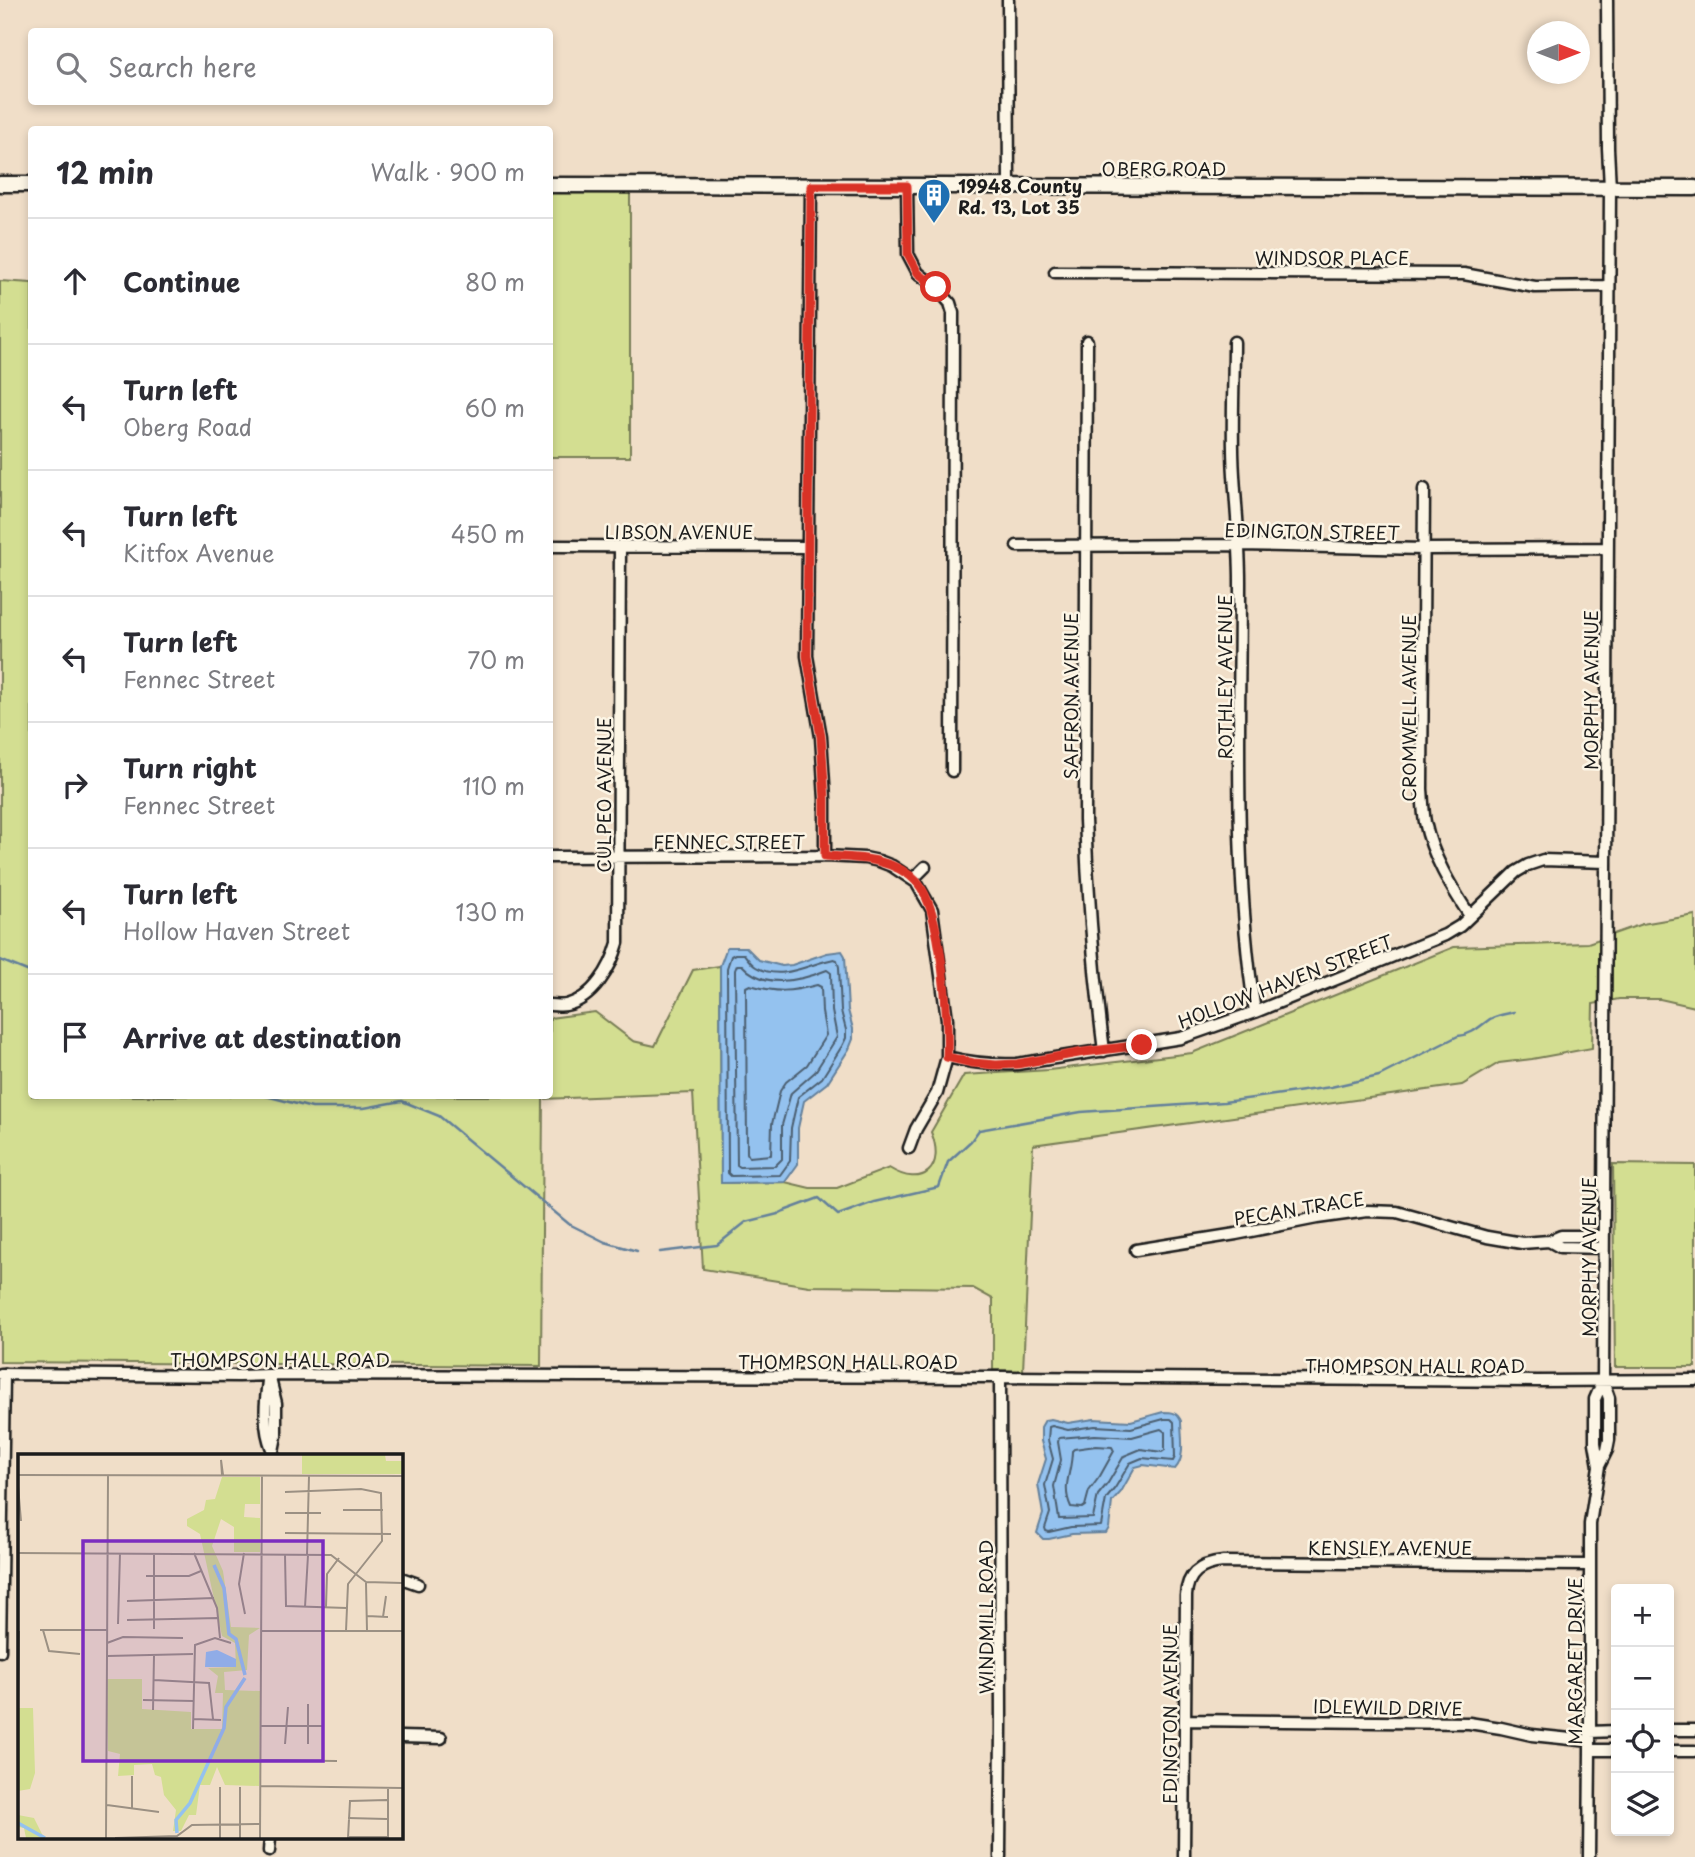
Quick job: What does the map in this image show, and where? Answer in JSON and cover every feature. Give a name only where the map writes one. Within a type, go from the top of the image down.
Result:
[{"type":"street","points":[[1009,0],[1009,186]]},
{"type":"street","name":"MORPHY AVENUE","points":[[1603,1381],[1610,188],[1607,0]]},
{"type":"street","points":[[0,184],[28,184]]},
{"type":"street","name":"OBERG ROAD","points":[[553,185],[1695,188]]},
{"type":"street","points":[[811,186],[807,656],[821,737],[825,856]]},
{"type":"street","points":[[907,186],[908,254],[918,273],[950,303],[953,313],[952,771]]},
{"type":"street","name":"WINDSOR PLACE","points":[[1055,272],[1464,274],[1535,287],[1608,286]]},
{"type":"street","name":"SAFFRON AVENUE","points":[[1087,341],[1085,820],[1087,898],[1104,1051]]},
{"type":"street","name":"ROTHLEY AVENUE","points":[[1234,342],[1234,474],[1240,545],[1239,822],[1243,916],[1255,1012]]},
{"type":"street","name":"CROMWELL AVENUE","points":[[1423,489],[1422,789],[1425,822],[1435,855],[1469,916]]},
{"type":"street","name":"LIBSON AVENUE","points":[[553,546],[807,547]]},
{"type":"street","name":"CULPEO AVENUE","points":[[553,1006],[578,1000],[599,981],[610,965],[618,943],[620,546]]},
{"type":"street","name":"EDINGTON STREET","points":[[1017,546],[1606,548]]},
{"type":"street","name":"FENNEC STREET","points":[[553,857],[825,856],[879,861],[913,879],[932,910],[947,1018],[947,1057],[937,1093],[916,1129],[909,1148]]},
{"type":"street","name":"HOLLOW HAVEN STREET","points":[[947,1057],[973,1063],[1017,1064],[1181,1038],[1255,1012],[1445,936],[1460,926],[1516,872],[1528,865],[1544,860],[1606,862]]},
{"type":"street","points":[[913,879],[925,867]]},
{"type":"street","name":"PECAN TRACE","points":[[1136,1250],[1367,1210],[1397,1212],[1487,1237],[1522,1242],[1549,1241],[1561,1236],[1604,1236]]},
{"type":"street","name":"PECAN TRACE","points":[[1549,1241],[1560,1247],[1604,1248]]},
{"type":"street","points":[[0,1651],[2,1374]]},
{"type":"street","name":"THOMPSON HALL ROAD","points":[[2,1374],[1695,1380]]},
{"type":"street","points":[[270,1375],[265,1404],[267,1438],[272,1453]]},
{"type":"street","name":"WINDMILL ROAD","points":[[1000,1377],[1000,1857]]},
{"type":"street","name":"MARGARET DRIVE","points":[[1589,1857],[1590,1524],[1599,1466],[1595,1443],[1595,1399],[1603,1381]]},
{"type":"street","name":"KENSLEY AVENUE","points":[[1193,1574],[1206,1565],[1223,1562],[1589,1565]]},
{"type":"street","name":"EDINGTON AVENUE","points":[[1184,1857],[1186,1587],[1193,1574]]},
{"type":"street","points":[[402,1578],[418,1584]]},
{"type":"street","name":"IDLEWILD DRIVE","points":[[1185,1720],[1469,1723],[1532,1735],[1590,1741]]},
{"type":"street","points":[[1674,1730],[1695,1730]]},
{"type":"street","points":[[1590,1741],[1611,1733]]},
{"type":"street","points":[[402,1737],[442,1738]]},
{"type":"street","points":[[1590,1741],[1611,1749]]},
{"type":"street","points":[[1674,1751],[1695,1751]]},
{"type":"street","points":[[270,1840],[270,1851]]},
{"type":"green space","points":[[553,178],[630,178],[630,457],[553,457]]},
{"type":"green space","points":[[0,281],[28,283],[28,1099],[543,1099],[541,1366],[0,1362]]},
{"type":"green space","points":[[1695,915],[1695,1007],[1660,999],[1619,999],[1593,1004],[1592,1048],[1499,1063],[1462,1085],[1033,1145],[1023,1371],[993,1370],[993,1299],[973,1288],[809,1286],[703,1269],[693,1093],[553,1099],[553,1018],[595,1012],[633,1041],[655,1046],[693,970],[720,966],[721,1183],[785,1182],[810,1188],[837,1188],[889,1168],[912,1176],[928,1171],[936,1156],[931,1132],[964,1075],[1049,1070],[1192,1053],[1454,947],[1588,943],[1642,924]]},
{"type":"green space","points":[[1613,1164],[1695,1165],[1695,1367],[1615,1367]]},
{"type":"water","points":[[727,947],[746,947],[759,960],[782,966],[827,953],[842,951],[845,956],[848,1010],[853,1039],[827,1083],[804,1101],[798,1128],[798,1164],[785,1182],[721,1183],[720,966]]},
{"type":"water","points":[[1163,1412],[1174,1413],[1181,1421],[1182,1453],[1175,1469],[1143,1465],[1135,1467],[1112,1502],[1106,1533],[1072,1534],[1043,1539],[1037,1533],[1043,1514],[1038,1484],[1046,1459],[1041,1441],[1041,1427],[1045,1420],[1068,1423],[1094,1419],[1131,1421]]},
{"type":"waterway","points":[[0,960],[28,971]]},
{"type":"waterway","points":[[660,1252],[717,1245],[746,1222],[778,1214],[819,1198],[838,1215],[874,1202],[939,1187],[948,1162],[979,1130],[1081,1112],[1224,1102],[1331,1087],[1379,1076],[1458,1036],[1472,1032],[1493,1018],[1514,1012]]},
{"type":"waterway","points":[[278,1099],[312,1108],[364,1108],[402,1101],[439,1116],[569,1224],[605,1242],[637,1251]]},
{"type":"place","name":"19948 County Rd. 13, Lot 35","points":[[934,225]]},
{"type":"route","points":[[936,287],[918,273],[908,254],[907,186],[811,186],[807,656],[821,737],[825,856],[879,861],[905,874],[916,882],[923,893],[932,910],[936,933],[947,1018],[947,1057],[973,1063],[1017,1064],[1142,1045]]}]
